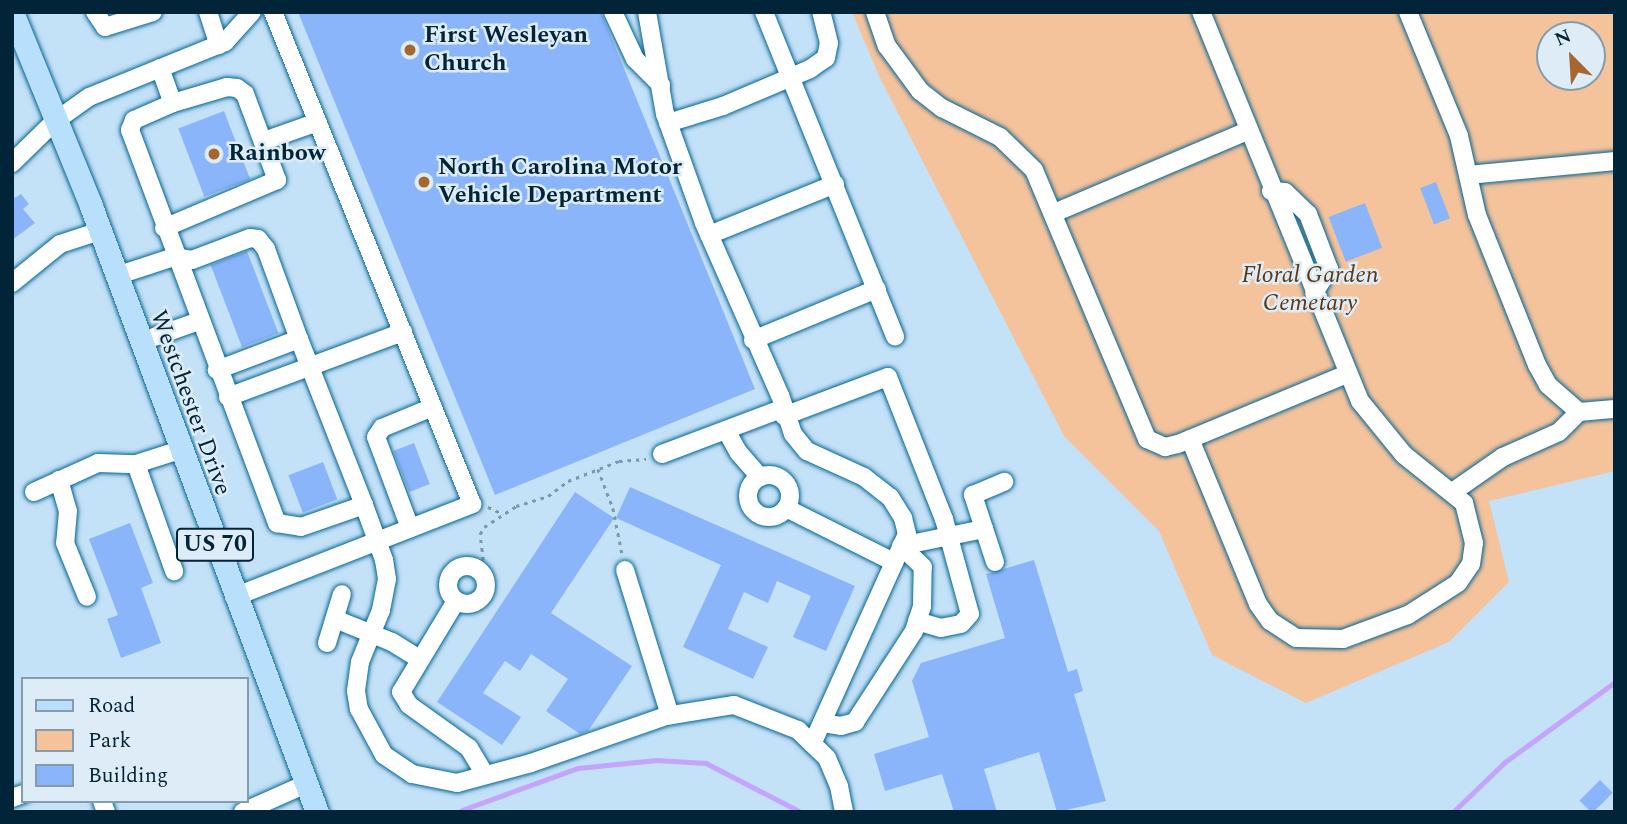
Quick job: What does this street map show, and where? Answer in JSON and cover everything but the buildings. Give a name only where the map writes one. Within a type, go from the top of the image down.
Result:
[{"type":"main road","name":"Westchester Drive","points":[[12,12],[100,231],[234,597],[317,812]]},
{"type":"street","points":[[95,12],[106,27],[153,12]]},
{"type":"street","points":[[208,12],[219,45]]},
{"type":"street","points":[[12,163],[54,122],[89,97],[219,45],[253,12]]},
{"type":"street","points":[[234,597],[472,504],[273,12]]},
{"type":"street","points":[[612,12],[642,69],[661,85]]},
{"type":"street","points":[[647,12],[668,122],[709,235],[752,340],[780,395],[783,412],[807,451],[864,477],[890,497],[903,517],[907,534],[812,744]]},
{"type":"street","points":[[764,12],[895,337]]},
{"type":"street","points":[[668,122],[723,107],[791,77],[826,58],[829,43],[821,12]]},
{"type":"street","points":[[875,12],[905,74],[942,107],[1018,152],[1034,170],[1147,439],[1165,447],[1190,439],[1347,374]]},
{"type":"street","points":[[1190,439],[1258,604],[1283,631],[1312,641],[1343,639],[1408,615],[1458,583],[1471,564],[1474,543],[1471,518],[1454,491],[1404,455],[1376,425],[1347,374],[1200,12]]},
{"type":"street","points":[[1408,12],[1459,136],[1477,215],[1537,365],[1548,385],[1579,412]]},
{"type":"street","points":[[160,68],[173,103]]},
{"type":"street","points":[[164,228],[277,180],[245,94],[237,88],[227,87],[173,103],[130,124],[164,228],[174,257],[277,523],[301,527],[364,505]]},
{"type":"street","points":[[264,141],[318,122]]},
{"type":"street","points":[[1054,213],[1247,131]]},
{"type":"street","points":[[1468,174],[1615,161]]},
{"type":"street","points":[[709,235],[835,184]]},
{"type":"street","points":[[1271,191],[1285,192],[1308,214],[1329,270],[1314,293]]},
{"type":"street","points":[[12,283],[60,244],[100,231]]},
{"type":"street","points":[[116,276],[174,257],[192,260],[250,237],[258,239],[266,249],[364,505],[387,579],[356,691],[359,709],[384,755],[412,774],[435,781],[457,783],[670,715],[734,705],[771,716],[812,744],[827,758],[839,786],[844,812]]},
{"type":"street","points":[[752,340],[877,289]]},
{"type":"street","points":[[140,342],[199,321]]},
{"type":"street","points":[[228,397],[402,332]]},
{"type":"street","points":[[217,370],[299,339]]},
{"type":"street","points":[[662,454],[888,377],[949,538],[968,620],[941,628],[917,621]]},
{"type":"street","points":[[410,528],[376,437],[382,428],[433,407]]},
{"type":"street","points":[[1454,491],[1503,457],[1559,432],[1579,412],[1615,409]]},
{"type":"street","points":[[726,430],[760,477]]},
{"type":"street","points":[[34,492],[98,463],[136,464],[180,450]]},
{"type":"street","points":[[136,464],[174,571]]},
{"type":"street","points":[[773,476],[785,483],[790,495],[786,508],[775,516],[755,512],[748,493],[760,477],[773,476]]},
{"type":"street","points":[[59,480],[68,511],[65,543],[87,597]]},
{"type":"street","points":[[995,562],[973,495],[1004,482]]},
{"type":"street","points":[[786,508],[923,567],[922,606],[917,621],[855,722],[841,726],[822,723]]},
{"type":"street","points":[[898,554],[984,529]]},
{"type":"street","points":[[467,566],[478,570],[486,587],[480,598],[469,604],[456,601],[447,586],[451,574],[467,566]]},
{"type":"street","points":[[625,570],[670,715]]},
{"type":"street","points":[[327,643],[342,594]]},
{"type":"street","points":[[456,601],[402,683],[403,698],[469,748],[485,775]]},
{"type":"street","points":[[335,619],[371,632],[419,659]]},
{"type":"street","points":[[242,812],[306,784]]},
{"type":"path","points":[[478,570],[483,560],[480,534],[484,527],[516,506],[548,496],[568,481],[598,469],[662,454]]},
{"type":"path","points":[[598,469],[613,508],[625,570]]},
{"type":"green space","name":"Floral Garden Cemetary","points":[[852,12],[1615,12],[1615,471],[1489,501],[1509,582],[1449,642],[1306,703],[1212,655],[1159,531],[1064,436],[880,78]]},
{"type":"waterway","points":[[1453,812],[1505,762],[1615,682]]},
{"type":"waterway","points":[[462,810],[578,768],[656,760],[706,763],[801,812]]},
{"type":"waterway","points":[[1391,812],[1407,812]]},
{"type":"place","name":"First Wesleyan Church","points":[[410,50]]},
{"type":"place","name":"Rainbow","points":[[214,154]]},
{"type":"place","name":"North Carolina Motor Vehicle Department","points":[[424,182]]}]
